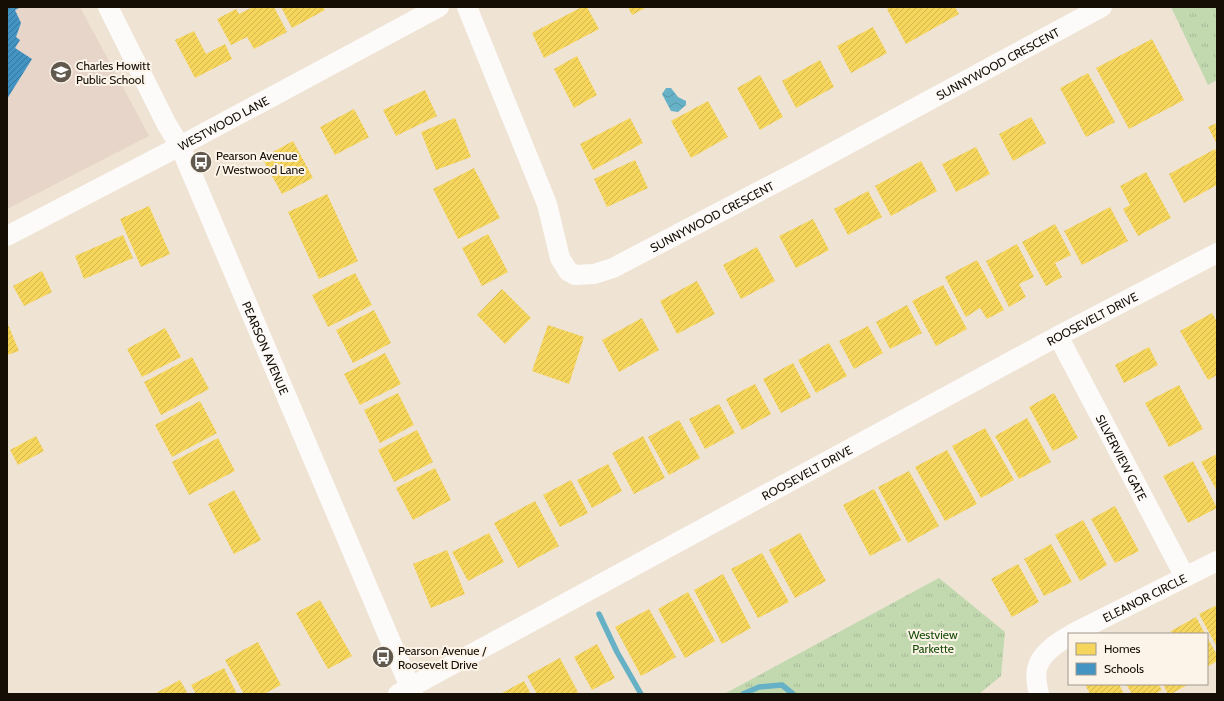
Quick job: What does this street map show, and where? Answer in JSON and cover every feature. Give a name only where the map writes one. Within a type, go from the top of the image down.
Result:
[{"type":"street","name":"PEARSON AVENUE","points":[[108,7],[166,123],[180,146],[407,692]]},
{"type":"street","name":"WESTWOOD LANE","points":[[7,236],[180,146],[439,7]]},
{"type":"street","name":"SUNNYWOOD CRESCENT","points":[[467,7],[547,204],[560,258],[568,271],[575,275],[594,274],[613,268],[802,169],[1102,7]]},
{"type":"street","name":"ROOSEVELT DRIVE","points":[[407,692],[1058,336],[1217,253]]},
{"type":"street","name":"SILVERVIEW GATE","points":[[1058,336],[1186,577]]},
{"type":"street","name":"ELEANOR CIRCLE","points":[[1074,633],[1217,561]]},
{"type":"street","points":[[1039,694],[1036,679],[1037,668],[1050,648],[1068,637]]},
{"type":"shaded area","name":"Charles Howitt Public School","points":[[7,7],[80,7],[149,136],[7,209]]},
{"type":"green space","points":[[1171,7],[1217,7],[1217,80],[1208,85]]},
{"type":"green space","name":"Westview Parkette","points":[[939,578],[1005,632],[1001,676],[979,694],[724,694]]},
{"type":"water","points":[[666,88],[671,88],[678,97],[686,101],[686,105],[678,112],[671,111],[662,94]]},
{"type":"building: Homes","points":[[253,7],[274,7],[287,32],[254,49],[247,37],[231,45],[217,19],[236,9],[239,14]]},
{"type":"building: Homes","points":[[281,7],[323,7],[325,10],[292,28]]},
{"type":"building: Homes","points":[[582,7],[587,7],[599,29],[544,58],[532,33]]},
{"type":"building: Homes","points":[[628,7],[647,7],[632,15]]},
{"type":"building: Homes","points":[[890,7],[955,7],[959,14],[906,44],[887,9]]},
{"type":"building: Homes","points":[[873,27],[887,53],[851,73],[837,46]]},
{"type":"building: Homes","points":[[194,31],[206,54],[225,44],[232,59],[195,78],[175,40]]},
{"type":"building: Homes","points":[[1152,39],[1184,100],[1129,129],[1096,68]]},
{"type":"building: Homes","points":[[577,56],[597,95],[574,108],[554,69]]},
{"type":"building: Homes","points":[[820,60],[834,87],[796,108],[782,81]]},
{"type":"building: Homes","points":[[1088,73],[1115,122],[1086,137],[1060,88]]},
{"type":"building: Homes","points":[[760,75],[783,117],[760,130],[737,88]]},
{"type":"building: Homes","points":[[425,90],[437,116],[396,136],[383,110]]},
{"type":"building: Homes","points":[[708,101],[728,137],[691,158],[671,121]]},
{"type":"building: Homes","points":[[354,109],[369,137],[335,155],[320,127]]},
{"type":"building: Homes","points":[[1031,117],[1046,143],[1013,161],[999,134]]},
{"type":"building: Homes","points":[[455,118],[471,157],[436,170],[421,132]]},
{"type":"building: Homes","points":[[630,118],[643,143],[593,170],[580,144]]},
{"type":"building: Homes","points":[[1217,123],[1217,144],[1208,127]]},
{"type":"building: Homes","points":[[293,141],[313,178],[282,194],[262,158]]},
{"type":"building: Homes","points":[[976,147],[990,174],[956,192],[942,164]]},
{"type":"building: Homes","points":[[1215,149],[1217,153],[1217,185],[1184,203],[1169,174]]},
{"type":"building: Homes","points":[[635,160],[648,188],[607,207],[594,179]]},
{"type":"building: Homes","points":[[921,161],[937,191],[891,216],[875,186]]},
{"type":"building: Homes","points":[[474,168],[500,218],[458,239],[433,189]]},
{"type":"building: Homes","points":[[1146,172],[1171,218],[1138,236],[1123,209],[1130,205],[1120,186]]},
{"type":"building: Homes","points":[[868,191],[882,217],[848,235],[834,209]]},
{"type":"building: Homes","points":[[327,194],[358,261],[319,279],[288,212]]},
{"type":"building: Homes","points":[[149,206],[170,254],[141,267],[120,219]]},
{"type":"building: Homes","points":[[1110,207],[1128,241],[1082,265],[1064,231]]},
{"type":"building: Homes","points":[[813,219],[829,250],[796,268],[779,236]]},
{"type":"building: Homes","points":[[1055,224],[1071,255],[1055,263],[1062,277],[1046,286],[1022,242]]},
{"type":"building: Homes","points":[[488,234],[508,272],[482,286],[462,248]]},
{"type":"building: Homes","points":[[123,235],[133,258],[84,279],[75,256]]},
{"type":"building: Homes","points":[[1017,244],[1034,277],[1019,284],[1026,297],[1009,307],[986,261]]},
{"type":"building: Homes","points":[[757,247],[775,281],[741,299],[723,265]]},
{"type":"building: Homes","points":[[977,260],[1004,310],[987,319],[980,308],[966,317],[945,277]]},
{"type":"building: Homes","points":[[42,271],[52,292],[24,306],[13,286]]},
{"type":"building: Homes","points":[[355,273],[372,305],[328,327],[312,295]]},
{"type":"building: Homes","points":[[697,281],[715,314],[677,334],[660,301]]},
{"type":"building: Homes","points":[[943,285],[967,329],[936,346],[912,301]]},
{"type":"building: Homes","points":[[502,289],[531,318],[505,344],[477,315]]},
{"type":"building: Homes","points":[[907,305],[922,333],[890,349],[876,322]]},
{"type":"building: Homes","points":[[374,310],[391,343],[353,363],[336,330]]},
{"type":"building: Homes","points":[[1212,313],[1217,322],[1217,375],[1208,380],[1180,331]]},
{"type":"building: Homes","points":[[642,318],[659,350],[619,372],[602,340]]},
{"type":"building: Homes","points":[[7,322],[19,351],[7,355]]},
{"type":"building: Homes","points":[[548,325],[584,337],[569,384],[532,371]]},
{"type":"building: Homes","points":[[868,326],[883,353],[854,369],[839,341]]},
{"type":"building: Homes","points":[[165,328],[181,357],[142,377],[127,349]]},
{"type":"building: Homes","points":[[829,343],[847,376],[816,393],[798,360]]},
{"type":"building: Homes","points":[[1149,347],[1158,365],[1124,383],[1115,365]]},
{"type":"building: Homes","points":[[385,353],[401,384],[360,405],[344,374]]},
{"type":"building: Homes","points":[[192,357],[209,389],[161,415],[144,382]]},
{"type":"building: Homes","points":[[793,363],[811,397],[781,413],[763,379]]},
{"type":"building: Homes","points":[[755,384],[771,414],[742,430],[726,399]]},
{"type":"building: Homes","points":[[1179,385],[1203,429],[1169,447],[1145,403]]},
{"type":"building: Homes","points":[[398,393],[414,425],[380,443],[364,410]]},
{"type":"building: Homes","points":[[1054,393],[1078,438],[1053,451],[1029,407]]},
{"type":"building: Homes","points":[[200,401],[217,433],[172,457],[155,425]]},
{"type":"building: Homes","points":[[719,404],[735,433],[705,449],[689,419]]},
{"type":"building: Homes","points":[[1027,418],[1051,462],[1019,479],[995,436]]},
{"type":"building: Homes","points":[[679,420],[700,458],[669,475],[648,437]]},
{"type":"building: Homes","points":[[985,428],[1014,480],[981,498],[952,446]]},
{"type":"building: Homes","points":[[417,430],[433,462],[394,482],[378,450]]},
{"type":"building: Homes","points":[[36,436],[44,451],[18,465],[10,450]]},
{"type":"building: Homes","points":[[643,436],[665,478],[634,494],[612,453]]},
{"type":"building: Homes","points":[[218,438],[235,471],[189,495],[172,462]]},
{"type":"building: Homes","points":[[947,450],[977,504],[945,521],[915,467]]},
{"type":"building: Homes","points":[[1217,454],[1217,491],[1201,462]]},
{"type":"building: Homes","points":[[1193,461],[1217,508],[1188,523],[1163,476]]},
{"type":"building: Homes","points":[[608,464],[622,491],[592,508],[577,480]]},
{"type":"building: Homes","points":[[435,468],[451,500],[413,520],[396,488]]},
{"type":"building: Homes","points":[[909,471],[939,526],[908,543],[878,487]]},
{"type":"building: Homes","points":[[571,480],[588,513],[560,527],[543,495]]},
{"type":"building: Homes","points":[[874,489],[901,540],[870,556],[843,505]]},
{"type":"building: Homes","points":[[234,490],[261,540],[234,554],[208,504]]},
{"type":"building: Homes","points":[[535,501],[559,546],[518,568],[494,523]]},
{"type":"building: Homes","points":[[1115,506],[1139,551],[1115,563],[1091,519]]},
{"type":"building: Homes","points":[[1083,520],[1107,565],[1080,581],[1055,535]]},
{"type":"building: Homes","points":[[489,533],[504,562],[468,581],[452,552]]},
{"type":"building: Homes","points":[[800,533],[826,581],[795,598],[769,550]]},
{"type":"building: Homes","points":[[1051,544],[1072,582],[1044,596],[1024,559]]},
{"type":"building: Homes","points":[[447,550],[465,594],[431,608],[413,564]]},
{"type":"building: Homes","points":[[762,553],[789,602],[758,618],[731,569]]},
{"type":"building: Homes","points":[[1018,564],[1039,602],[1012,617],[991,579]]},
{"type":"building: Homes","points":[[723,574],[751,628],[722,644],[694,590]]},
{"type":"building: Homes","points":[[688,592],[715,641],[685,658],[658,609]]},
{"type":"building: Homes","points":[[320,600],[352,656],[328,669],[296,613]]},
{"type":"building: Homes","points":[[1217,605],[1217,647],[1199,614]]},
{"type":"building: Homes","points":[[649,609],[676,657],[641,676],[615,627]]},
{"type":"building: Homes","points":[[1196,617],[1204,633],[1172,633],[1171,631]]},
{"type":"building: Homes","points":[[1208,639],[1217,655],[1217,661],[1208,666]]},
{"type":"building: Homes","points":[[258,642],[281,685],[264,694],[244,694],[225,660]]},
{"type":"building: Homes","points":[[597,644],[615,678],[592,690],[574,657]]},
{"type":"building: Homes","points":[[560,658],[579,694],[537,694],[527,676]]},
{"type":"building: Homes","points":[[224,668],[237,694],[196,694],[191,685]]},
{"type":"building: Homes","points":[[180,680],[188,694],[154,694]]},
{"type":"building: Homes","points":[[524,681],[531,694],[500,694]]},
{"type":"building: Homes","points":[[1086,685],[1120,685],[1124,694],[1090,694]]},
{"type":"building: Homes","points":[[1127,685],[1159,685],[1162,690],[1155,694],[1132,694]]},
{"type":"building: Homes","points":[[1164,685],[1187,685],[1171,694],[1168,694]]},
{"type":"building: Schools","points":[[7,7],[21,7],[15,10],[21,23],[16,37],[20,40],[15,48],[32,59],[7,99]]},
{"type":"waterway","points":[[599,614],[617,652],[641,694]]},
{"type":"waterway","points":[[743,694],[759,687],[782,685],[793,694]]},
{"type":"place","name":"Charles Howitt Public School","points":[[61,72]]},
{"type":"place","name":"Pearson Avenue / Westwood Lane","points":[[201,162]]},
{"type":"place","name":"Pearson Avenue / Roosevelt Drive","points":[[383,657]]}]
